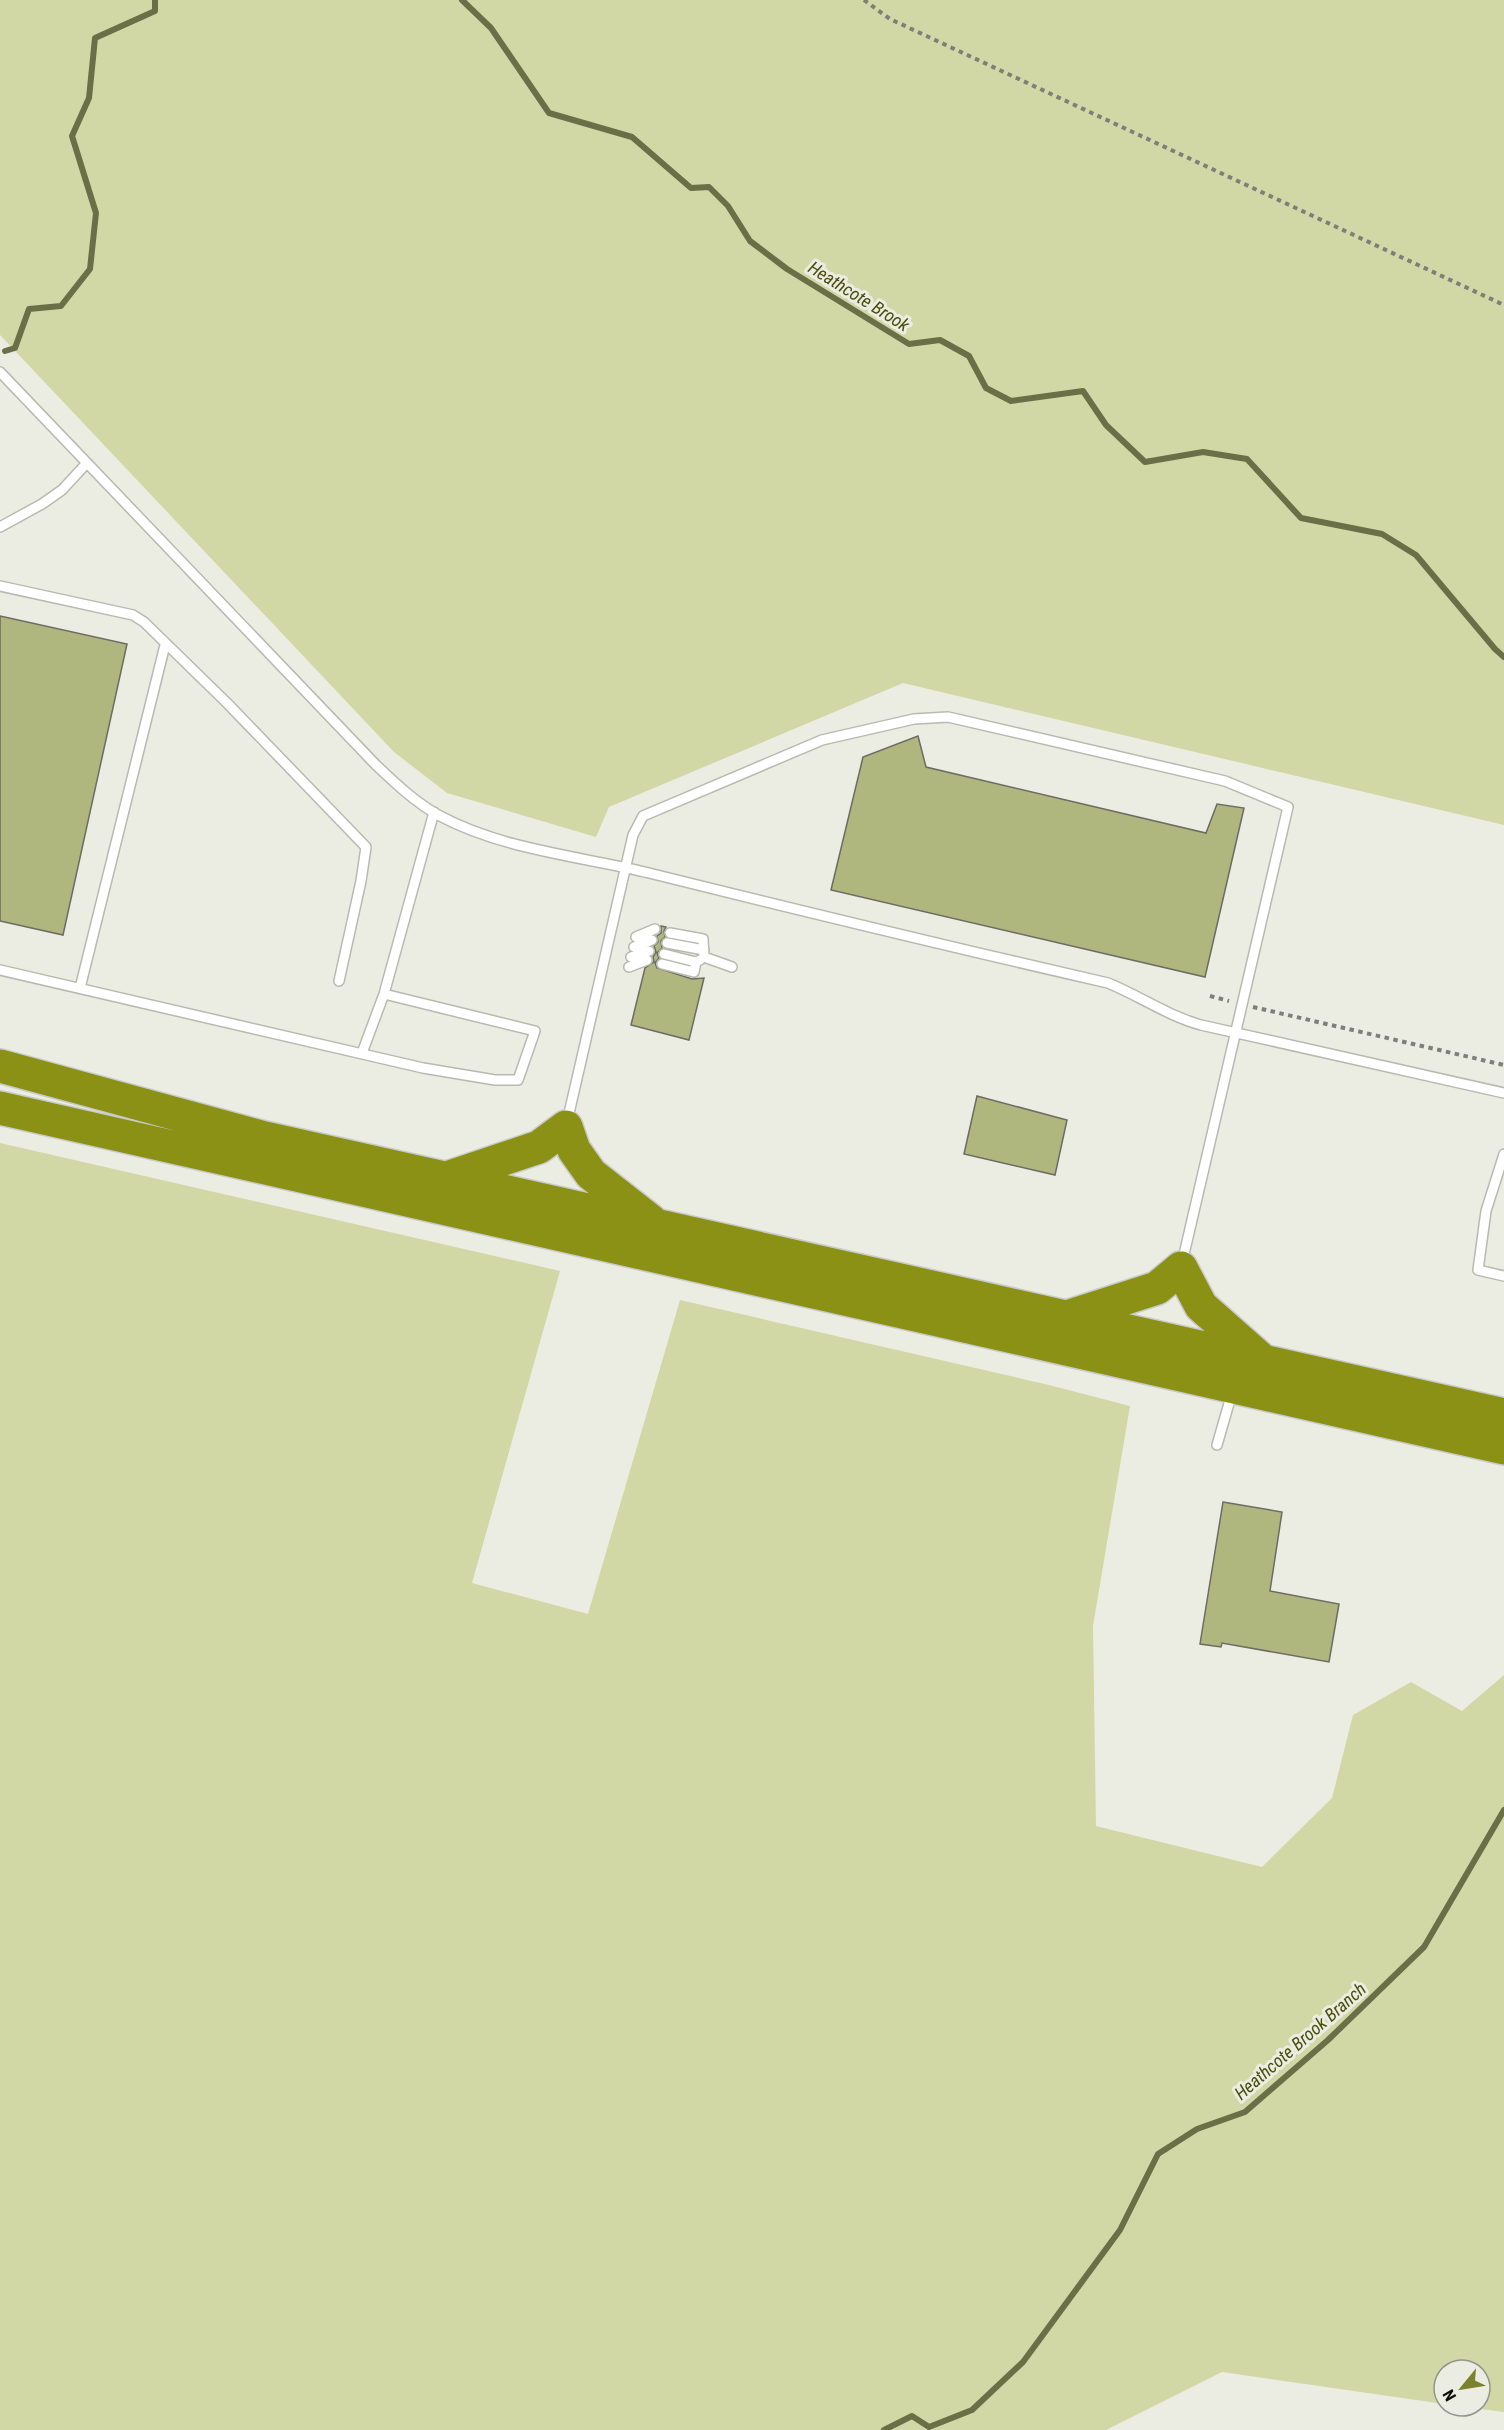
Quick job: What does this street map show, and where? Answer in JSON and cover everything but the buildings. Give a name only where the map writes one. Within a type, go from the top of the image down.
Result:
[{"type":"highway","points":[[0,1066],[261,1137],[1504,1415]]},
{"type":"highway","points":[[0,1108],[1504,1448]]},
{"type":"highway","points":[[446,1178],[539,1147],[566,1127],[574,1150],[591,1174],[657,1226]]},
{"type":"highway","points":[[1066,1317],[1157,1288],[1181,1268],[1201,1306],[1263,1361]]},
{"type":"lane","points":[[0,372],[376,765],[406,793],[434,812],[479,833],[514,844],[626,867],[1108,983],[1135,994],[1180,1020],[1504,1093]]},
{"type":"lane","points":[[0,527],[63,490],[86,464]]},
{"type":"lane","points":[[0,586],[133,615],[144,622],[227,703],[366,847],[361,881],[339,981]]},
{"type":"lane","points":[[80,988],[165,645]]},
{"type":"lane","points":[[566,1127],[633,835],[643,816],[822,740],[914,719],[948,717],[1225,781],[1288,807],[1181,1268]]},
{"type":"lane","points":[[362,1053],[384,994],[434,812]]},
{"type":"lane","points":[[652,940],[635,942],[655,929]]},
{"type":"lane","points":[[670,933],[703,939],[701,956]]},
{"type":"lane","points":[[667,943],[732,967]]},
{"type":"lane","points":[[630,962],[648,956]]},
{"type":"lane","points":[[663,959],[701,956]]},
{"type":"lane","points":[[0,970],[423,1068],[495,1080],[518,1080],[535,1031],[384,994]]},
{"type":"lane","points":[[1504,1154],[1486,1212],[1478,1270],[1504,1276]]},
{"type":"lane","points":[[1217,1445],[1233,1387]]},
{"type":"path","points":[[864,0],[901,24],[1504,305]]},
{"type":"path","points":[[1210,996],[1504,1065]]},
{"type":"green space","points":[[0,0],[1504,0],[1504,825],[903,683],[609,807],[596,837],[447,793],[394,752],[0,335]]},
{"type":"green space","points":[[0,1143],[560,1271],[472,1583],[588,1614],[680,1300],[1049,1385],[1130,1406],[1093,1626],[1096,1826],[1262,1867],[1332,1798],[1353,1715],[1411,1682],[1462,1711],[1504,1675],[1504,2412],[1492,2410],[1492,2358],[1432,2358],[1432,2402],[1222,2372],[1106,2430],[0,2430]]},
{"type":"waterway","name":"Heathcote Brook","points":[[5,351],[15,348],[29,309],[61,306],[90,269],[96,213],[72,136],[89,98],[95,38],[155,11],[155,0]]},
{"type":"waterway","name":"Heathcote Brook","points":[[462,0],[491,28],[549,113],[632,137],[691,188],[709,187],[728,206],[750,241],[787,269],[909,344],[940,340],[969,356],[986,388],[1011,401],[1083,391],[1106,425],[1145,462],[1203,452],[1247,459],[1301,518],[1382,534],[1416,555],[1504,657]]},
{"type":"waterway","name":"Heathcote Brook Branch","points":[[884,2430],[912,2416],[929,2427],[972,2410],[1023,2362],[1120,2230],[1158,2154],[1197,2129],[1245,2112],[1328,2040],[1424,1947],[1504,1810]]}]
